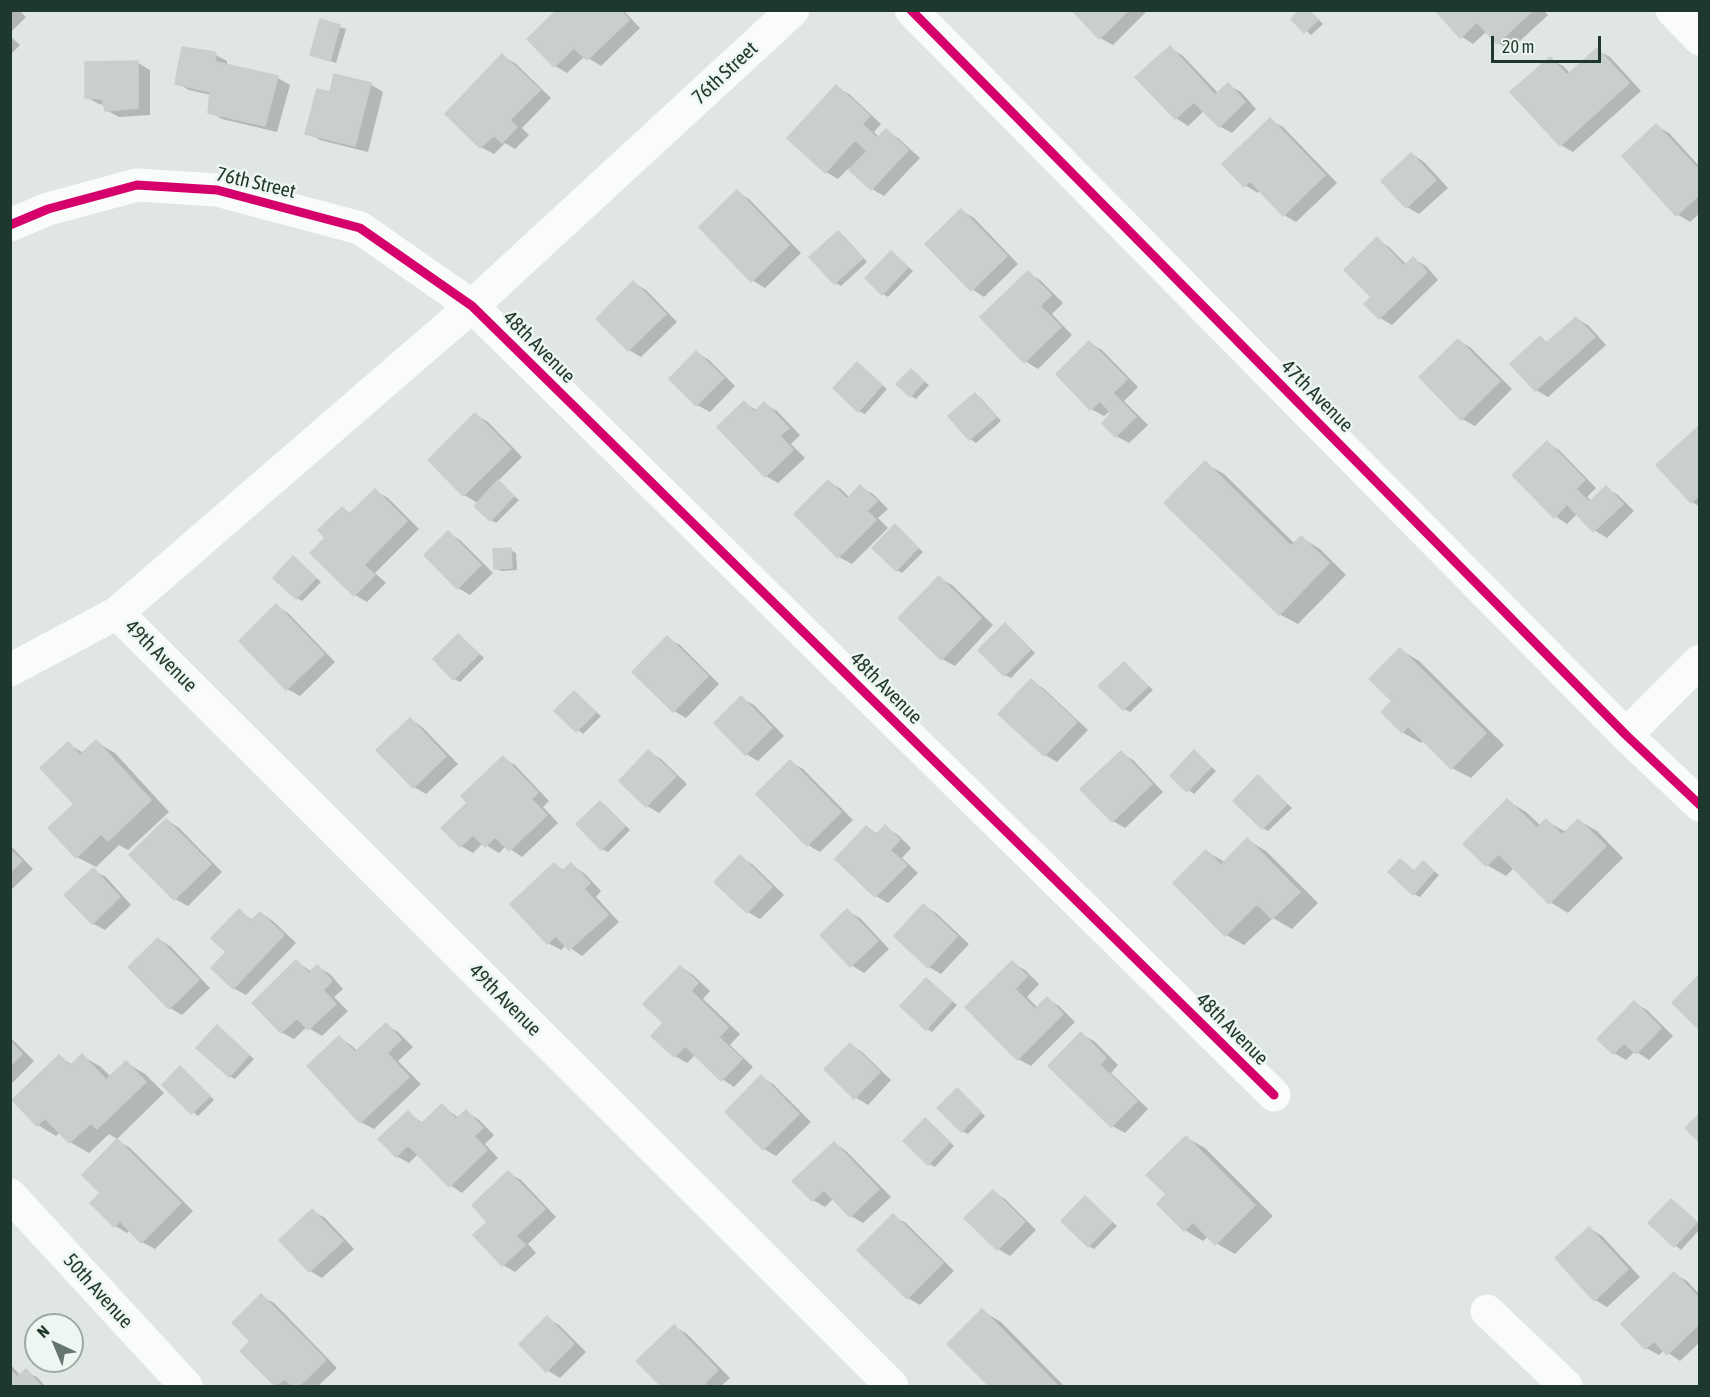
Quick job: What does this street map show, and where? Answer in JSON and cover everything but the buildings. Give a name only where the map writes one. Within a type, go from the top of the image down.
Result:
[{"type":"street","name":"76th Street","points":[[10,670],[117,613],[472,306],[793,10]]},
{"type":"street","name":"47th Avenue","points":[[911,10],[1626,735],[1700,806]]},
{"type":"street","points":[[1672,10],[1700,39]]},
{"type":"street","name":"76th Street","points":[[10,225],[48,209],[136,185],[218,190],[360,228],[472,306]]},
{"type":"street","name":"48th Avenue","points":[[472,306],[1274,1095]]},
{"type":"street","name":"49th Avenue","points":[[117,613],[892,1386]]},
{"type":"street","points":[[1626,735],[1700,661]]},
{"type":"street","name":"50th Avenue","points":[[10,1195],[186,1386]]},
{"type":"street","points":[[1487,1311],[1566,1386]]},
{"type":"cycle path","points":[[911,10],[1626,735],[1700,805]]},
{"type":"cycle path","points":[[10,225],[48,209],[137,185],[217,190],[360,228],[472,306],[1274,1095]]}]
